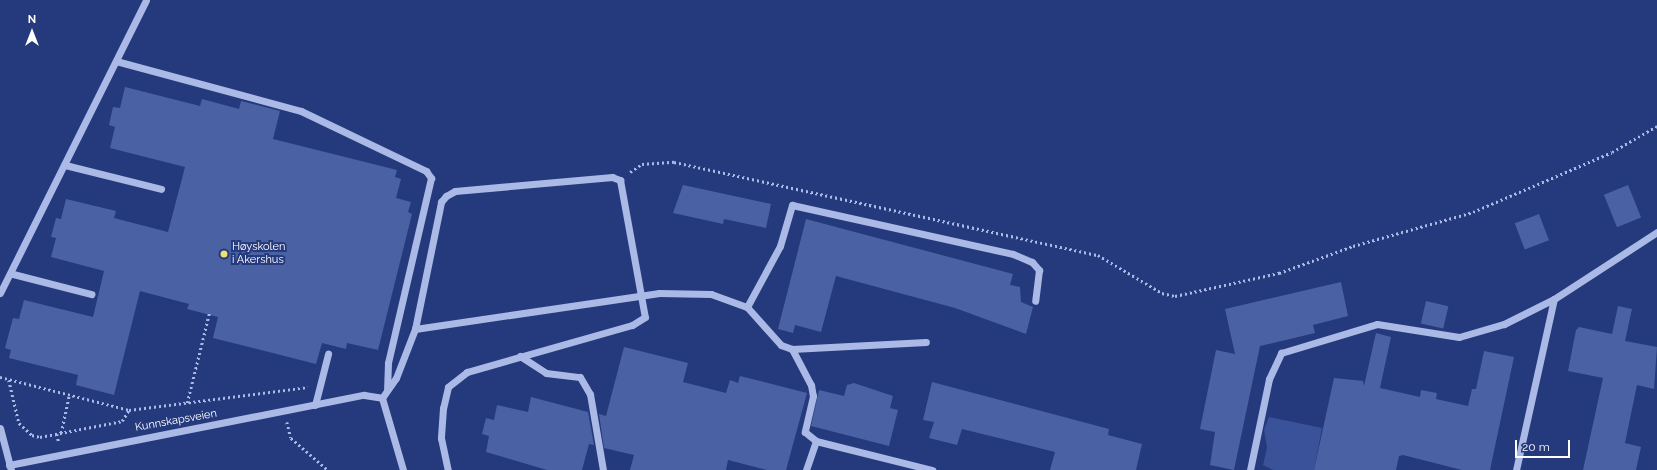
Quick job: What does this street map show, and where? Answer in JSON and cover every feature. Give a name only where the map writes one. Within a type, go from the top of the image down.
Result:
[{"type":"street","points":[[0,294],[12,274],[64,164],[146,0]]},
{"type":"street","points":[[116,61],[301,111],[426,171],[431,178],[388,363],[387,389]]},
{"type":"street","points":[[64,164],[161,189]]},
{"type":"street","points":[[404,470],[382,398],[396,378],[415,329],[441,202],[446,196],[455,191],[612,177],[620,180],[640,295],[645,309],[641,322],[467,372],[448,387],[441,438],[448,470]]},
{"type":"street","points":[[747,307],[780,246],[792,205],[1014,254],[1032,262],[1039,270],[1035,301]]},
{"type":"street","points":[[1250,470],[1269,379],[1282,353],[1377,324],[1459,337],[1504,324],[1554,298],[1657,232]]},
{"type":"street","points":[[12,274],[91,294]]},
{"type":"street","points":[[415,329],[640,295],[711,294],[747,307],[781,346],[792,348],[926,342]]},
{"type":"street","points":[[1516,470],[1554,298]]},
{"type":"street","points":[[792,348],[811,385],[813,396],[805,432],[816,441],[932,470]]},
{"type":"street","points":[[316,405],[319,385],[328,354]]},
{"type":"street","points":[[520,356],[546,373],[580,377],[590,394],[603,470]]},
{"type":"street","name":"Kunnskapsveien","points":[[0,428],[10,467],[364,395],[382,398]]},
{"type":"street","points":[[806,470],[816,441]]},
{"type":"path","points":[[620,180],[642,164],[674,162],[1098,255],[1162,293],[1176,296],[1279,273],[1352,246],[1473,212],[1612,152],[1657,126]]},
{"type":"path","points":[[187,403],[209,314]]},
{"type":"path","points":[[0,377],[129,410],[319,385]]},
{"type":"path","points":[[9,380],[19,423],[25,430],[40,436],[122,421],[129,410]]},
{"type":"path","points":[[61,433],[70,395]]},
{"type":"path","points":[[285,412],[291,438],[328,470]]},
{"type":"path","points":[[57,434],[59,443]]},
{"type":"shaded area","points":[[1269,417],[1322,428],[1314,470],[1273,470],[1263,465],[1267,448],[1264,430]]},
{"type":"building","points":[[125,87],[200,106],[202,99],[239,109],[241,101],[280,111],[273,139],[397,170],[395,177],[401,179],[396,198],[411,202],[408,212],[412,214],[378,350],[347,343],[346,349],[322,343],[316,364],[213,338],[218,317],[187,309],[189,304],[140,291],[114,395],[76,385],[78,375],[9,358],[11,350],[5,348],[13,318],[19,319],[24,300],[93,317],[104,271],[51,257],[56,238],[51,237],[56,218],[61,219],[66,199],[116,211],[114,218],[168,232],[185,167],[110,148],[115,127],[109,125],[113,107],[120,108]]},
{"type":"building","points":[[683,185],[771,204],[766,228],[724,219],[723,224],[673,213]]},
{"type":"building","points":[[1628,185],[1641,217],[1617,227],[1604,195]]},
{"type":"building","points":[[1539,214],[1549,240],[1525,249],[1515,223]]},
{"type":"building","points":[[806,219],[1013,274],[1010,285],[1020,287],[1021,302],[1033,307],[1026,334],[955,308],[836,276],[821,332],[795,325],[793,333],[778,329]]},
{"type":"building","points":[[1341,282],[1348,316],[1313,325],[1315,333],[1260,346],[1234,470],[1210,465],[1215,432],[1200,429],[1216,350],[1235,354],[1225,309]]},
{"type":"building","points":[[1426,301],[1448,306],[1443,329],[1421,323]]},
{"type":"building","points":[[1618,306],[1632,309],[1625,341],[1657,347],[1654,389],[1637,385],[1625,443],[1641,447],[1636,470],[1583,470],[1603,378],[1568,371],[1576,330],[1579,327],[1612,334]]},
{"type":"building","points":[[1376,333],[1391,337],[1380,388],[1420,397],[1421,390],[1437,393],[1436,399],[1468,406],[1472,389],[1476,389],[1484,351],[1514,357],[1490,470],[1462,470],[1403,455],[1399,456],[1396,470],[1314,470],[1334,378],[1363,381],[1364,386]]},
{"type":"building","points":[[624,347],[688,363],[683,382],[726,393],[730,380],[738,383],[740,376],[807,393],[786,470],[767,470],[728,460],[726,470],[630,470],[634,455],[604,448],[599,414],[606,416]]},
{"type":"building","points":[[932,382],[1109,429],[1108,435],[1142,444],[1136,470],[1050,470],[1055,452],[962,429],[957,445],[929,438],[934,422],[923,420]]},
{"type":"building","points":[[854,383],[893,396],[890,408],[898,410],[889,446],[811,426],[819,390],[844,396],[847,385]]},
{"type":"building","points":[[531,397],[588,412],[594,445],[589,444],[582,470],[547,470],[486,452],[489,436],[482,434],[486,418],[494,420],[497,405],[528,412]]},
{"type":"place","name":"Høyskolen i Akershus","points":[[224,254]]}]
